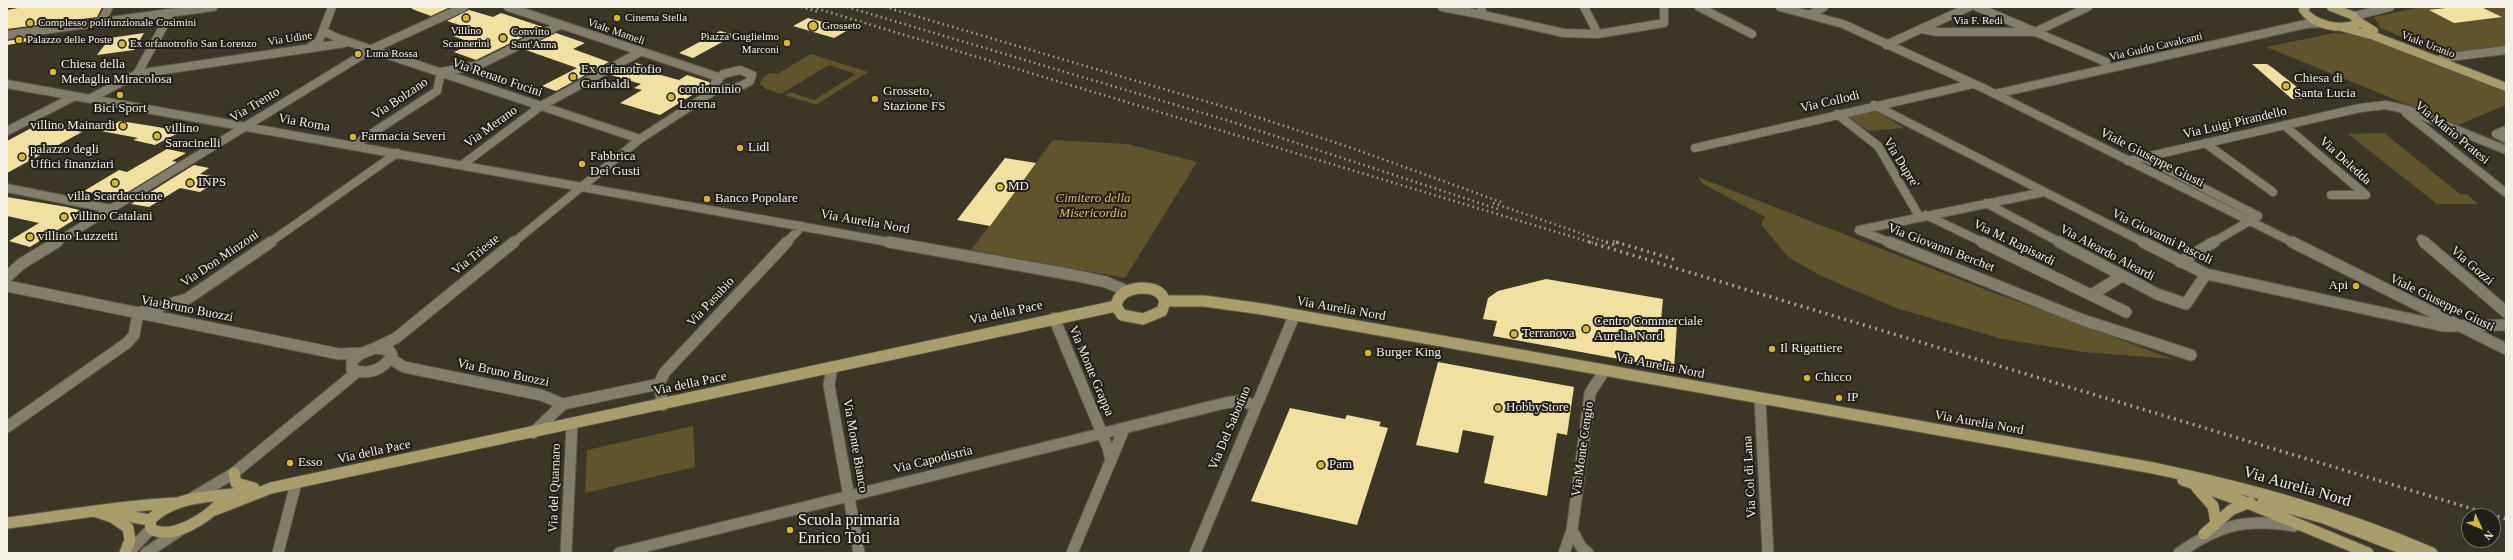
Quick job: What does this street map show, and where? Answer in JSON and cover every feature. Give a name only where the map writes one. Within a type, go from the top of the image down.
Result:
[{"type":"main road","name":"Viale Uranio","points":[[2331,7],[2344,8],[2356,19],[2378,34],[2505,84]]},
{"type":"main road","name":"Viale Uranio","points":[[2303,10],[2322,23],[2374,36],[2505,84]]},
{"type":"main road","points":[[2341,27],[2354,26],[2356,19]]},
{"type":"main road","name":"Via Aurelia Nord","points":[[1127,291],[1141,288],[1155,290],[1160,293],[1166,301],[1187,300],[1213,302],[1760,400],[2149,467],[2257,490],[2298,502],[2359,522],[2432,553]]},
{"type":"main road","points":[[1127,291],[1118,298],[1116,306],[1122,315],[1128,318],[1143,319],[1162,310],[1166,301]]},
{"type":"main road","name":"Via della Pace","points":[[7,523],[97,512],[124,506],[177,502],[191,498],[221,496],[296,483],[532,434],[1054,318],[1116,306]]},
{"type":"main road","name":"Via Aurelia Nord","points":[[2149,467],[2245,502],[2368,553]]},
{"type":"main road","points":[[234,473],[234,480],[240,485],[266,488]]},
{"type":"main road","points":[[2191,483],[2210,500],[2213,506],[2216,523]]},
{"type":"main road","name":"Via della Pace","points":[[97,512],[143,517],[161,533],[188,525],[215,510],[266,488]]},
{"type":"main road","points":[[215,510],[222,501],[221,496]]},
{"type":"main road","points":[[2263,501],[2331,520],[2414,553]]},
{"type":"main road","name":"Via della Pace","points":[[150,524],[158,512],[177,502]]},
{"type":"main road","points":[[2204,534],[2216,523],[2245,502],[2298,502]]},
{"type":"main road","points":[[97,512],[112,517],[128,528],[130,540],[126,553]]},
{"type":"street","points":[[100,22],[109,7]]},
{"type":"street","points":[[7,35],[213,7]]},
{"type":"street","points":[[308,48],[319,42],[332,7]]},
{"type":"street","name":"Via Trento","points":[[7,277],[21,264],[372,49],[464,7]]},
{"type":"street","name":"Viale Mameli","points":[[508,7],[718,77]]},
{"type":"street","points":[[1442,7],[1482,11],[1564,33],[1598,34],[1664,23],[1664,7]]},
{"type":"street","points":[[1584,7],[1598,34]]},
{"type":"street","points":[[1699,7],[1752,34]]},
{"type":"street","name":"Viale Giuseppe Giusti","points":[[1780,7],[1811,14],[1843,24],[1985,89],[2506,349]]},
{"type":"street","points":[[1811,14],[1824,7]]},
{"type":"street","points":[[1886,45],[1969,7]]},
{"type":"street","points":[[1977,7],[2106,62]]},
{"type":"street","points":[[2035,32],[2088,7]]},
{"type":"street","points":[[2356,19],[2390,7]]},
{"type":"street","name":"Via Guido Cavalcanti","points":[[1985,89],[2301,20],[2303,10]]},
{"type":"street","points":[[91,98],[136,74],[171,13]]},
{"type":"street","name":"Via Guido Cavalcanti","points":[[1995,94],[2306,24],[2322,23]]},
{"type":"street","name":"Via Bolzano","points":[[354,145],[438,91],[441,72],[479,65],[560,25]]},
{"type":"street","name":"Via F. Redi","points":[[1922,29],[1937,32],[2035,32]]},
{"type":"street","name":"Via Renato Fucini","points":[[323,31],[351,43],[640,139]]},
{"type":"street","name":"Via Udine","points":[[136,74],[351,43]]},
{"type":"street","points":[[2442,58],[2506,50]]},
{"type":"street","name":"Via Merano","points":[[462,165],[541,106],[640,52]]},
{"type":"street","points":[[740,70],[750,73],[752,77],[750,81],[740,86],[720,87],[715,83],[718,77],[740,70]]},
{"type":"street","name":"Via Roma","points":[[8,84],[354,145],[596,190]]},
{"type":"street","name":"Via Collodi","points":[[1694,148],[1874,105],[1973,84]]},
{"type":"street","name":"Via Trieste","points":[[362,353],[396,338],[640,139],[720,87]]},
{"type":"street","points":[[7,131],[75,96]]},
{"type":"street","name":"Via Giovanni Pascoli","points":[[1874,105],[2206,274],[2443,326],[2460,327]]},
{"type":"street","name":"Via Luigi Pirandello","points":[[2128,161],[2360,108],[2386,105],[2506,150]]},
{"type":"street","name":"Via Mario Pratesi","points":[[2400,109],[2506,193]]},
{"type":"street","name":"Via Dupre'","points":[[1837,114],[1878,146],[1922,215]]},
{"type":"street","name":"Via Deledda","points":[[2284,125],[2366,195],[2331,195]]},
{"type":"street","points":[[2506,130],[2496,134],[2506,139]]},
{"type":"street","points":[[2205,143],[2273,192]]},
{"type":"street","name":"Via Don Minzoni","points":[[138,313],[187,299],[201,291],[397,153]]},
{"type":"street","points":[[2143,157],[2258,216],[2180,262]]},
{"type":"street","points":[[593,178],[590,185],[596,190]]},
{"type":"street","points":[[7,188],[111,209]]},
{"type":"street","name":"Via Aurelia Nord","points":[[596,190],[1080,276],[1106,282],[1127,291]]},
{"type":"street","name":"Via Giovanni Berchet","points":[[2044,192],[1922,215],[1859,230],[2083,320],[2191,355]]},
{"type":"street","name":"Via Aleardo Aleardi","points":[[1986,203],[2157,294],[2186,304],[2206,274]]},
{"type":"street","name":"Via M. Rapisardi","points":[[1922,215],[2126,312]]},
{"type":"street","name":"Via Pasubio","points":[[659,384],[671,365],[802,226]]},
{"type":"street","name":"Via Gozzi","points":[[2421,239],[2506,312]]},
{"type":"street","points":[[2091,295],[2122,276]]},
{"type":"street","name":"Via Bruno Buozzi","points":[[7,286],[339,354],[362,353]]},
{"type":"street","points":[[7,427],[126,343],[137,327],[138,313]]},
{"type":"street","name":"Via Del Sabotino","points":[[1195,553],[1254,406],[1294,316]]},
{"type":"street","name":"Via Monte Grappa","points":[[1054,318],[1102,434],[1111,461]]},
{"type":"street","points":[[2460,327],[2506,325]]},
{"type":"street","name":"Via Bruno Buozzi","points":[[375,348],[389,350],[391,359],[404,367],[542,395],[563,404]]},
{"type":"street","points":[[357,372],[351,366],[352,361],[362,353]]},
{"type":"street","points":[[191,498],[234,473],[357,372],[373,370],[384,365],[391,359]]},
{"type":"street","name":"Via Monte Bianco","points":[[832,367],[830,385],[859,553]]},
{"type":"street","name":"Via Monte Cengio","points":[[1564,553],[1572,530],[1590,393],[1604,371]]},
{"type":"street","points":[[532,434],[563,404],[659,384],[663,405]]},
{"type":"street","name":"Via Col di Lana","points":[[1760,400],[1768,553]]},
{"type":"street","name":"Via Capodistria","points":[[619,553],[1225,403],[1239,401],[1254,406]]},
{"type":"street","name":"Via del Quarnaro","points":[[566,553],[572,425]]},
{"type":"street","points":[[1072,553],[1124,429]]},
{"type":"street","points":[[221,496],[221,489],[234,473]]},
{"type":"street","points":[[278,553],[296,483]]},
{"type":"street","points":[[2179,553],[2204,534],[2230,525],[2254,522],[2279,523],[2314,530]]},
{"type":"street","points":[[126,553],[150,524]]},
{"type":"street","points":[[146,553],[188,525]]},
{"type":"street","points":[[1572,530],[1582,547],[1588,553]]},
{"type":"street","name":"Via Monte Cengio","points":[[1572,530],[1577,553]]},
{"type":"green space","points":[[2420,7],[2506,7],[2506,46],[2444,54],[2380,28],[2374,17]]},
{"type":"green space","points":[[2334,33],[2361,35],[2506,90],[2506,105],[2458,125],[2266,47]]},
{"type":"green space","points":[[811,54],[868,72],[816,105],[785,95],[790,92],[814,100],[856,74],[829,65],[781,94],[766,89],[760,84],[762,78],[769,73],[777,74]]},
{"type":"green space","points":[[1873,109],[1904,128],[1869,131],[1843,114]]},
{"type":"green space","points":[[2384,133],[2460,194],[2467,194],[2478,204],[2437,204],[2348,134]]},
{"type":"green space","name":"Cimitero della Misericordia","points":[[1053,140],[1128,144],[1197,162],[1125,278],[971,250]]},
{"type":"green space","points":[[1698,177],[1984,289],[2173,359],[2083,352],[2002,339],[1896,308],[1819,275],[1788,257],[1761,224],[1765,217],[1703,184]]},
{"type":"green space","points":[[693,426],[695,467],[585,493],[587,450]]},
{"type":"building","name":"Complesso polifunzionale Cosimini","points":[[23,7],[102,7],[97,17],[7,29],[7,10]]},
{"type":"building","points":[[412,7],[450,7],[431,16],[412,9]]},
{"type":"building","points":[[2454,7],[2481,7],[2502,17],[2454,23],[2429,10]]},
{"type":"building","name":"Convitto Sant'Anna","points":[[469,10],[493,17],[501,13],[543,27],[476,60],[454,52],[473,43],[453,36],[469,28],[447,21]]},
{"type":"building","name":"Grosseto","points":[[808,18],[848,30],[834,38],[793,26]]},
{"type":"building","points":[[720,31],[735,35],[693,58],[679,53]]},
{"type":"building","name":"Ex orfanotrofio San Lorenzo","points":[[144,33],[134,50],[97,55],[110,38]]},
{"type":"building","points":[[556,33],[585,43],[573,49],[609,62],[556,91],[542,86],[577,68],[523,49]]},
{"type":"building","points":[[33,37],[30,41],[7,45],[7,41]]},
{"type":"building","points":[[636,63],[656,69],[650,72],[679,80],[687,75],[709,82],[710,84],[660,115],[620,103],[642,90],[634,88],[641,84],[611,75]]},
{"type":"building","name":"Chiesa di Santa Lucia","points":[[2252,64],[2267,64],[2312,99],[2292,99]]},
{"type":"building","points":[[120,121],[180,132],[155,145],[133,140],[138,138],[101,131]]},
{"type":"building","name":"palazzo degli Uffici finanziari","points":[[39,124],[82,132],[7,173],[7,141]]},
{"type":"building","points":[[167,149],[186,153],[172,161],[177,162],[118,198],[84,191],[119,170],[127,172]]},
{"type":"building","name":"MD","points":[[1005,158],[1036,163],[990,226],[957,220]]},
{"type":"building","name":"INPS","points":[[194,165],[209,168],[200,174],[222,178],[200,192],[180,188],[149,207],[131,204]]},
{"type":"building","points":[[7,197],[67,207],[87,212],[30,247],[9,241],[39,223],[7,216]]},
{"type":"building","name":"Centro Commerciale Aurelia Nord","points":[[1546,279],[1663,299],[1661,320],[1677,323],[1674,369],[1493,336],[1497,321],[1483,319],[1488,298],[1498,291]]},
{"type":"building","name":"HobbyStore","points":[[1438,362],[1574,387],[1567,435],[1557,433],[1547,496],[1484,483],[1494,436],[1463,430],[1458,453],[1416,445]]},
{"type":"building","name":"Pam","points":[[1290,408],[1345,419],[1347,415],[1381,422],[1379,426],[1388,428],[1357,525],[1251,501]]},
{"type":"railway","points":[[801,7],[818,12]]},
{"type":"railway","points":[[812,7],[1593,243]]},
{"type":"railway","points":[[847,7],[1223,119],[1498,209]]},
{"type":"railway","points":[[885,7],[1235,110],[1349,147],[1501,202]]},
{"type":"railway","points":[[1493,203],[1609,243]]},
{"type":"railway","points":[[1589,242],[2506,519]]},
{"type":"railway","points":[[1616,242],[1676,260]]},
{"type":"railway","points":[[1609,243],[1618,246]]},
{"type":"place","name":"Villino Scannerini","points":[[466,18]]},
{"type":"place","name":"Cinema Stella","points":[[617,18]]},
{"type":"place","name":"Complesso polifunzionale Cosimini","points":[[30,23]]},
{"type":"place","name":"Grosseto","points":[[813,26]]},
{"type":"place","name":"Convitto Sant'Anna","points":[[503,38]]},
{"type":"place","name":"Palazzo delle Poste","points":[[19,40]]},
{"type":"place","name":"Piazza Guglielmo Marconi","points":[[787,43]]},
{"type":"place","name":"Ex orfanotrofio San Lorenzo","points":[[122,44]]},
{"type":"place","name":"Luna Rossa","points":[[358,54]]},
{"type":"place","name":"Chiesa della Medaglia Miracolosa","points":[[53,72]]},
{"type":"place","name":"Ex orfanotrofio Garibaldi","points":[[573,77]]},
{"type":"place","name":"Chiesa di Santa Lucia","points":[[2286,86]]},
{"type":"place","name":"Bici Sport","points":[[120,95]]},
{"type":"place","name":"condominio Lorena","points":[[671,97]]},
{"type":"place","name":"Grosseto, Stazione FS","points":[[875,99]]},
{"type":"place","name":"villino Mainardi","points":[[123,126]]},
{"type":"place","name":"villino Saracinelli","points":[[157,136]]},
{"type":"place","name":"Farmacia Severi","points":[[353,137]]},
{"type":"place","name":"Lidl","points":[[740,148]]},
{"type":"place","name":"palazzo degli Uffici finanziari","points":[[22,157]]},
{"type":"place","name":"Fabbrica Dei Gusti","points":[[582,164]]},
{"type":"place","name":"villa Scardaccione","points":[[115,183]]},
{"type":"place","name":"INPS","points":[[190,183]]},
{"type":"place","name":"MD","points":[[1000,187]]},
{"type":"place","name":"Banco Popolare","points":[[707,199]]},
{"type":"place","name":"villino Catalani","points":[[64,217]]},
{"type":"place","name":"villino Luzzetti","points":[[30,237]]},
{"type":"place","name":"Api","points":[[2356,286]]},
{"type":"place","name":"Centro Commerciale Aurelia Nord","points":[[1586,329]]},
{"type":"place","name":"Terranova","points":[[1514,334]]},
{"type":"place","name":"Il Rigattiere","points":[[1772,349]]},
{"type":"place","name":"Burger King","points":[[1368,353]]},
{"type":"place","name":"Chicco","points":[[1807,378]]},
{"type":"place","name":"IP","points":[[1839,398]]},
{"type":"place","name":"HobbyStore","points":[[1498,408]]},
{"type":"place","name":"Esso","points":[[290,463]]},
{"type":"place","name":"Pam","points":[[1321,465]]},
{"type":"place","name":"Scuola primaria Enrico Toti","points":[[790,530]]}]
